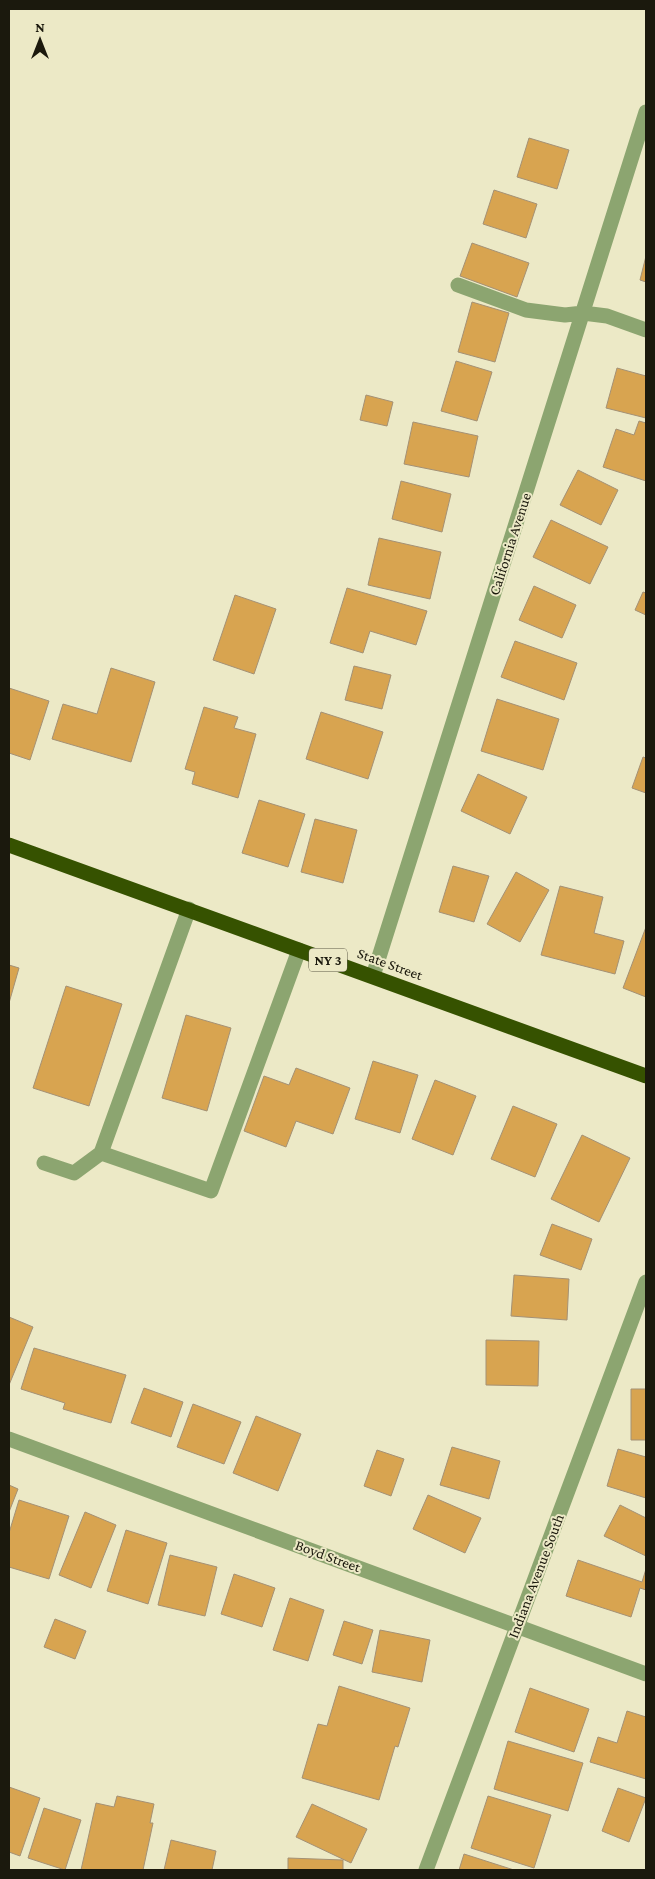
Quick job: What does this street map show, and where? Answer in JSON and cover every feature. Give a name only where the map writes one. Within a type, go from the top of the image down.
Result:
[{"type":"highway","name":"State Street","points":[[9,845],[646,1076]]},
{"type":"street","name":"California Avenue","points":[[373,976],[646,112]]},
{"type":"street","points":[[458,285],[526,310],[565,315],[583,313],[607,316],[646,330]]},
{"type":"street","points":[[44,1162],[74,1173],[101,1154],[189,909]]},
{"type":"street","points":[[101,1154],[211,1191],[299,950]]},
{"type":"street","name":"Indiana Avenue South","points":[[426,1870],[646,1282]]},
{"type":"street","name":"Boyd Street","points":[[9,1439],[646,1674]]},
{"type":"building","points":[[529,138],[569,150],[557,189],[517,177]]},
{"type":"building","points":[[494,190],[537,204],[526,238],[483,224]]},
{"type":"building","points":[[472,243],[529,263],[517,297],[460,276]]},
{"type":"building","points":[[646,256],[646,282],[640,280]]},
{"type":"building","points":[[472,302],[509,313],[495,362],[458,352]]},
{"type":"building","points":[[456,361],[492,372],[477,421],[441,411]]},
{"type":"building","points":[[617,368],[646,376],[646,418],[606,408]]},
{"type":"building","points":[[366,395],[393,402],[387,426],[360,420]]},
{"type":"building","points":[[639,421],[646,423],[646,481],[603,467],[616,429],[634,435]]},
{"type":"building","points":[[413,422],[478,436],[469,477],[404,464]]},
{"type":"building","points":[[578,470],[618,490],[601,525],[560,505]]},
{"type":"building","points":[[401,481],[451,494],[442,532],[392,519]]},
{"type":"building","points":[[551,520],[608,547],[590,584],[533,557]]},
{"type":"building","points":[[379,538],[441,552],[430,599],[368,585]]},
{"type":"building","points":[[534,586],[576,605],[562,638],[519,620]]},
{"type":"building","points":[[347,588],[427,611],[416,645],[370,631],[363,653],[330,643]]},
{"type":"building","points":[[643,592],[646,593],[646,615],[635,610]]},
{"type":"building","points":[[235,595],[276,609],[254,674],[213,660]]},
{"type":"building","points":[[515,641],[577,663],[564,700],[501,677]]},
{"type":"building","points":[[354,666],[391,675],[382,709],[345,700]]},
{"type":"building","points":[[111,668],[155,682],[131,762],[52,739],[63,704],[97,714]]},
{"type":"building","points":[[9,688],[49,701],[30,760],[9,753]]},
{"type":"building","points":[[497,699],[559,719],[543,770],[481,751]]},
{"type":"building","points":[[204,707],[238,717],[234,728],[256,734],[238,798],[192,784],[195,772],[185,769]]},
{"type":"building","points":[[321,712],[383,732],[368,779],[306,759]]},
{"type":"building","points":[[643,757],[646,758],[646,793],[632,788]]},
{"type":"building","points":[[478,774],[527,797],[510,834],[461,811]]},
{"type":"building","points":[[259,800],[305,814],[288,867],[242,853]]},
{"type":"building","points":[[315,819],[357,830],[343,883],[301,872]]},
{"type":"building","points":[[453,866],[489,876],[474,922],[439,912]]},
{"type":"building","points":[[516,872],[549,890],[520,942],[487,924]]},
{"type":"building","points":[[560,886],[603,897],[594,933],[624,941],[615,974],[541,955]]},
{"type":"building","points":[[646,927],[646,997],[623,988]]},
{"type":"building","points":[[9,965],[19,968],[9,1003]]},
{"type":"building","points":[[66,986],[122,1004],[89,1106],[33,1088]]},
{"type":"building","points":[[186,1015],[231,1028],[207,1111],[162,1098]]},
{"type":"building","points":[[373,1061],[418,1075],[400,1133],[355,1119]]},
{"type":"building","points":[[296,1068],[350,1088],[333,1134],[296,1121],[286,1147],[244,1131],[264,1076],[289,1085]]},
{"type":"building","points":[[435,1080],[476,1096],[453,1155],[412,1139]]},
{"type":"building","points":[[513,1106],[557,1124],[535,1177],[491,1159]]},
{"type":"building","points":[[582,1135],[630,1158],[599,1222],[551,1199]]},
{"type":"building","points":[[552,1224],[592,1239],[581,1270],[540,1255]]},
{"type":"building","points":[[514,1275],[569,1279],[567,1320],[511,1316]]},
{"type":"building","points":[[9,1317],[33,1327],[9,1385]]},
{"type":"building","points":[[486,1340],[539,1341],[538,1386],[486,1385]]},
{"type":"building","points":[[34,1348],[126,1375],[111,1423],[63,1409],[65,1403],[21,1389]]},
{"type":"building","points":[[144,1388],[183,1402],[171,1437],[131,1423]]},
{"type":"building","points":[[631,1389],[646,1389],[646,1440],[631,1440]]},
{"type":"building","points":[[193,1404],[241,1422],[224,1464],[177,1447]]},
{"type":"building","points":[[256,1416],[301,1434],[278,1491],[233,1473]]},
{"type":"building","points":[[452,1447],[500,1461],[489,1499],[440,1485]]},
{"type":"building","points":[[618,1449],[646,1457],[646,1498],[607,1486]]},
{"type":"building","points":[[377,1450],[404,1459],[391,1496],[364,1486]]},
{"type":"building","points":[[9,1485],[18,1489],[9,1512]]},
{"type":"building","points":[[428,1495],[481,1518],[465,1553],[413,1529]]},
{"type":"building","points":[[19,1500],[69,1516],[49,1579],[9,1567],[9,1533]]},
{"type":"building","points":[[620,1505],[646,1518],[646,1556],[604,1536]]},
{"type":"building","points":[[85,1512],[116,1525],[91,1588],[59,1575]]},
{"type":"building","points":[[126,1530],[167,1543],[148,1604],[107,1591]]},
{"type":"building","points":[[170,1555],[217,1567],[205,1616],[158,1605]]},
{"type":"building","points":[[578,1560],[642,1582],[646,1569],[646,1590],[640,1588],[631,1617],[566,1596]]},
{"type":"building","points":[[234,1574],[275,1588],[262,1627],[221,1614]]},
{"type":"building","points":[[290,1598],[324,1610],[308,1661],[273,1650]]},
{"type":"building","points":[[55,1619],[86,1631],[75,1659],[44,1647]]},
{"type":"building","points":[[344,1621],[373,1630],[362,1664],[333,1655]]},
{"type":"building","points":[[380,1630],[430,1640],[422,1682],[372,1672]]},
{"type":"building","points":[[339,1686],[410,1708],[398,1747],[395,1746],[379,1800],[302,1778],[318,1724],[327,1726]]},
{"type":"building","points":[[530,1688],[589,1709],[574,1752],[515,1732]]},
{"type":"building","points":[[627,1711],[646,1717],[646,1779],[590,1762],[598,1737],[617,1743]]},
{"type":"building","points":[[508,1741],[583,1763],[568,1811],[494,1789]]},
{"type":"building","points":[[9,1787],[40,1798],[20,1856],[9,1852]]},
{"type":"building","points":[[618,1788],[646,1798],[629,1842],[602,1831]]},
{"type":"building","points":[[117,1796],[154,1804],[150,1823],[153,1823],[143,1870],[81,1870],[96,1803],[114,1807]]},
{"type":"building","points":[[488,1796],[551,1815],[534,1868],[471,1848]]},
{"type":"building","points":[[312,1804],[367,1829],[351,1863],[296,1837]]},
{"type":"building","points":[[44,1808],[81,1820],[65,1870],[28,1858]]},
{"type":"building","points":[[171,1840],[216,1851],[212,1870],[164,1870]]},
{"type":"building","points":[[464,1854],[514,1870],[459,1870]]},
{"type":"building","points":[[288,1858],[343,1860],[343,1870],[288,1870]]}]
